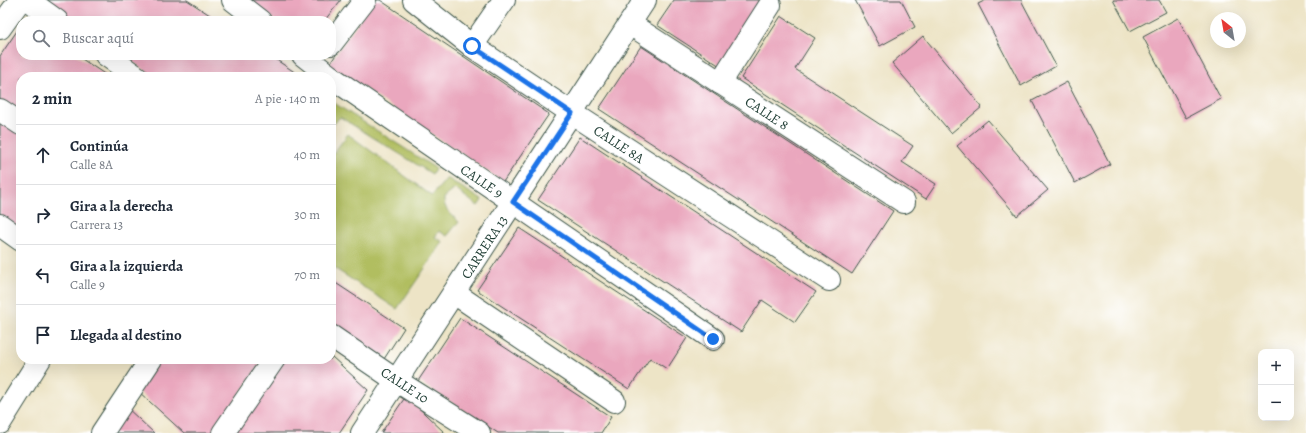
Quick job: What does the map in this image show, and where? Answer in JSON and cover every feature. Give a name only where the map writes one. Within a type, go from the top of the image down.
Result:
[{"type":"street","points":[[0,28],[20,0]]},
{"type":"street","points":[[28,0],[50,16]]},
{"type":"street","points":[[233,0],[254,16]]},
{"type":"street","points":[[336,38],[365,0]]},
{"type":"street","name":"CALLE 8A","points":[[414,0],[472,46],[572,113],[829,280]]},
{"type":"street","points":[[472,46],[504,0]]},
{"type":"street","name":"CARRERA 13","points":[[362,433],[645,0]]},
{"type":"street","points":[[720,83],[770,5]]},
{"type":"street","name":"CALLE 8","points":[[630,24],[904,202]]},
{"type":"street","points":[[113,60],[130,72]]},
{"type":"street","name":"CALLE 9","points":[[336,79],[713,339]]},
{"type":"street","points":[[0,110],[16,121]]},
{"type":"street","points":[[454,293],[614,401]]},
{"type":"street","name":"CALLE 10","points":[[336,339],[397,381],[479,433]]},
{"type":"street","points":[[0,423],[37,364]]},
{"type":"street","points":[[102,433],[147,364]]},
{"type":"street","points":[[223,433],[271,364]]},
{"type":"green space","points":[[336,104],[435,168],[432,174],[340,117],[336,121]]},
{"type":"green space","points":[[348,134],[432,196],[447,178],[482,200],[478,206],[455,189],[444,198],[446,209],[459,222],[447,236],[439,231],[435,237],[443,242],[397,309],[336,269],[336,150]]},
{"type":"building","points":[[41,0],[187,0],[211,16],[65,16]]},
{"type":"building","points":[[250,0],[341,0],[328,16],[270,16]]},
{"type":"building","points":[[373,0],[380,0],[549,114],[503,182],[329,65],[332,60],[336,60],[336,55]]},
{"type":"building","points":[[674,0],[764,0],[720,66],[657,25]]},
{"type":"building","points":[[855,0],[901,0],[915,27],[880,46]]},
{"type":"building","points":[[986,0],[1021,0],[1056,66],[1021,86],[978,4]]},
{"type":"building","points":[[1113,0],[1159,0],[1166,12],[1130,31]]},
{"type":"building","points":[[781,16],[815,38],[795,69],[913,146],[902,162],[936,184],[926,199],[741,78]]},
{"type":"building","points":[[1178,18],[1221,99],[1186,118],[1143,37]]},
{"type":"building","points":[[16,32],[16,60],[84,60],[102,72],[16,72],[16,114],[0,103],[0,56]]},
{"type":"building","points":[[923,36],[982,107],[951,133],[892,63]]},
{"type":"building","points":[[641,46],[893,211],[852,274],[599,109]]},
{"type":"building","points":[[130,60],[276,60],[294,72],[148,72]]},
{"type":"building","points":[[1067,82],[1110,164],[1075,183],[1032,101]]},
{"type":"building","points":[[0,116],[16,127],[16,226],[0,215]]},
{"type":"building","points":[[988,120],[1048,190],[1017,216],[957,146]]},
{"type":"building","points":[[580,137],[816,292],[795,322],[762,300],[741,332],[538,200]]},
{"type":"building","points":[[519,228],[687,338],[667,369],[650,358],[629,389],[477,290]]},
{"type":"building","points":[[336,283],[404,328],[384,359],[336,328]]},
{"type":"building","points":[[460,318],[611,417],[601,433],[498,433],[418,381]]},
{"type":"building","points":[[336,361],[368,390],[339,433],[234,433],[282,364],[336,364]]},
{"type":"building","points":[[156,364],[261,364],[213,433],[184,433],[138,391]]},
{"type":"building","points":[[406,396],[445,433],[381,433]]},
{"type":"building","points":[[126,407],[154,433],[108,433]]},
{"type":"route","points":[[472,46],[572,113],[513,202],[713,339]]}]
